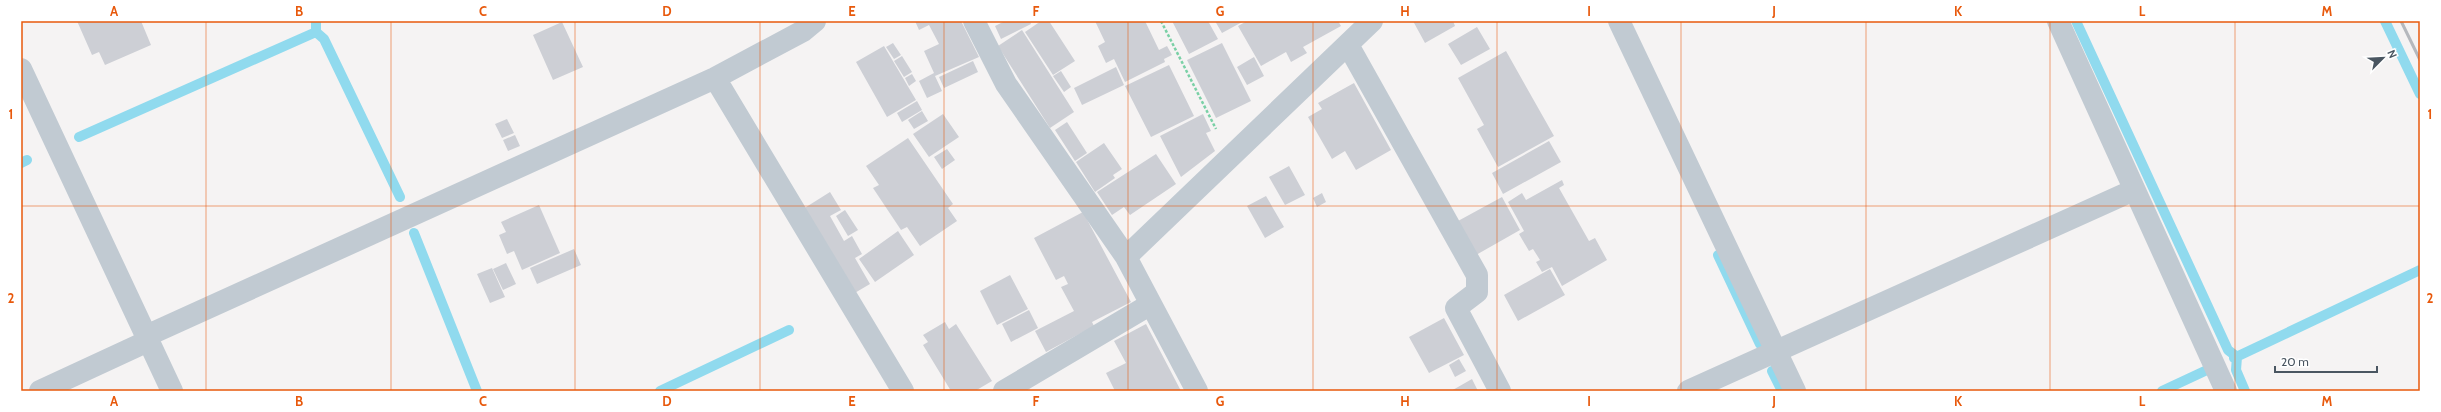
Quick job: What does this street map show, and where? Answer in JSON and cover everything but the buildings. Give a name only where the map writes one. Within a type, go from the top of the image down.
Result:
[{"type":"street","points":[[40,391],[147,339],[715,78],[804,31],[815,21]]},
{"type":"street","points":[[974,21],[1006,84],[1126,257],[1197,391]]},
{"type":"street","points":[[1126,257],[1230,158],[1349,35],[1372,21]]},
{"type":"street","points":[[1618,21],[1795,391]]},
{"type":"street","points":[[2058,21],[2226,391]]},
{"type":"street","points":[[1349,35],[1477,275],[1477,292],[1456,308],[1500,391]]},
{"type":"street","points":[[21,69],[172,391]]},
{"type":"street","points":[[715,78],[903,391]]},
{"type":"street","points":[[1688,391],[2134,190]]},
{"type":"street","points":[[1004,391],[1151,304]]},
{"type":"path","points":[[1161,21],[1230,158]]},
{"type":"waterway","points":[[79,137],[316,32],[316,21]]},
{"type":"waterway","points":[[2076,21],[2228,350],[2237,357],[2236,370],[2245,391]]},
{"type":"waterway","points":[[2385,21],[2420,94]]},
{"type":"waterway","points":[[316,32],[324,39],[400,197]]},
{"type":"waterway","points":[[21,163],[27,160]]},
{"type":"waterway","points":[[414,233],[477,391]]},
{"type":"waterway","points":[[1718,255],[1760,344]]},
{"type":"waterway","points":[[2234,358],[2420,270]]},
{"type":"waterway","points":[[660,391],[789,330]]},
{"type":"waterway","points":[[2162,391],[2207,370]]},
{"type":"waterway","points":[[1772,371],[1782,391]]},
{"type":"railway","points":[[2401,21],[2420,60]]}]
